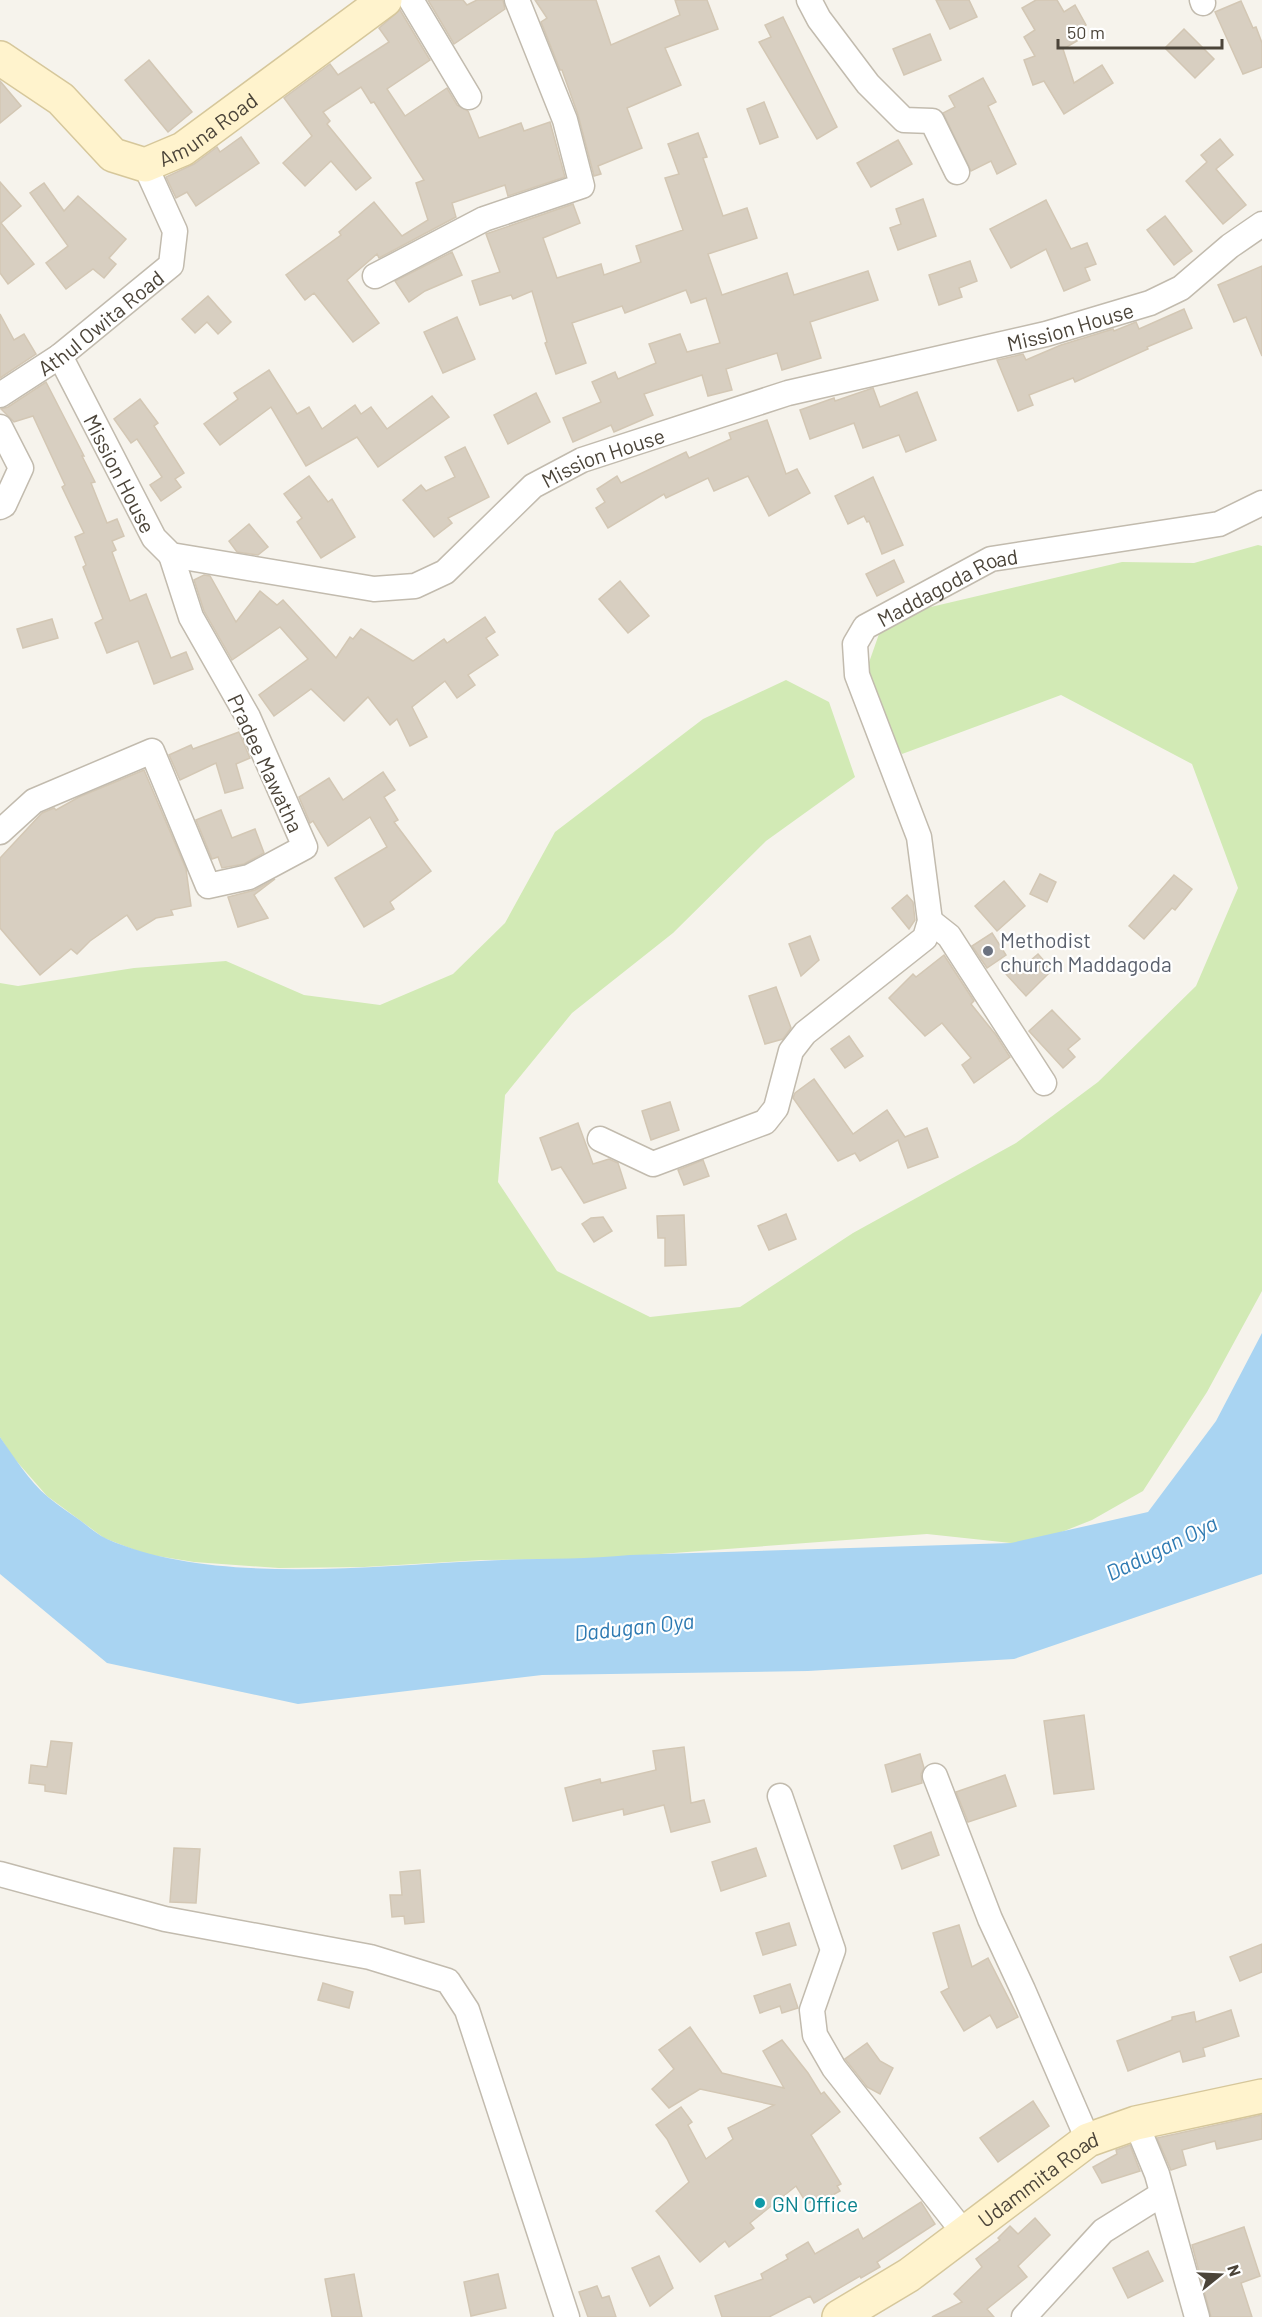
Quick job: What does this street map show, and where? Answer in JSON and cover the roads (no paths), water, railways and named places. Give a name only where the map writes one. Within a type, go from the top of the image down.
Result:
[{"type":"street","points":[[390,0],[469,97]]},
{"type":"street","name":"Amuna Road","points":[[0,58],[61,99],[113,155],[145,165],[183,149],[390,0]]},
{"type":"street","points":[[375,276],[484,219],[582,186],[565,120],[517,0]]},
{"type":"street","points":[[809,0],[819,19],[868,84],[904,120],[932,121],[957,172]]},
{"type":"street","name":"Athul Owita Road","points":[[0,395],[60,356],[171,265],[175,231],[145,165]]},
{"type":"street","name":"Mission House","points":[[60,356],[154,538],[171,555],[374,589],[415,586],[445,572],[533,486],[582,460],[788,393],[1046,334],[1150,303],[1181,288],[1230,246],[1262,224]]},
{"type":"street","points":[[0,427],[21,468],[4,505],[0,507]]},
{"type":"street","name":"Maddagoda Road","points":[[930,921],[919,837],[857,675],[855,644],[865,627],[991,560],[1219,524],[1262,503]]},
{"type":"street","name":"Pradee Mawatha","points":[[0,832],[34,801],[152,751],[208,886],[249,877],[305,847],[248,717],[191,617],[171,555]]},
{"type":"street","points":[[600,1138],[653,1164],[765,1122],[776,1108],[791,1051],[805,1032],[925,938],[930,921],[949,936],[1044,1083]]},
{"type":"street","points":[[935,1776],[990,1919],[1088,2140]]},
{"type":"street","points":[[780,1796],[833,1950],[812,2010],[815,2035],[834,2068],[965,2234]]},
{"type":"street","points":[[0,1874],[165,1919],[370,1957],[448,1981],[467,2010],[567,2317]]},
{"type":"street","name":"Udammita Road","points":[[839,2317],[909,2275],[1088,2140],[1136,2122],[1262,2096]]},
{"type":"street","points":[[1136,2122],[1157,2174],[1197,2317]]},
{"type":"street","points":[[1024,2317],[1103,2232],[1162,2194]]},
{"type":"water","name":"Dadugan Oya","points":[[1262,1333],[1262,1574],[1014,1659],[808,1671],[542,1675],[298,1704],[107,1663],[0,1574],[0,1437],[41,1491],[100,1535],[148,1553],[193,1563],[290,1569],[340,1568],[630,1555],[1011,1543],[1148,1512],[1216,1421]]},
{"type":"place","name":"Methodist church Maddagoda","points":[[988,951]]},
{"type":"place","name":"GN Office","points":[[760,2203]]}]
